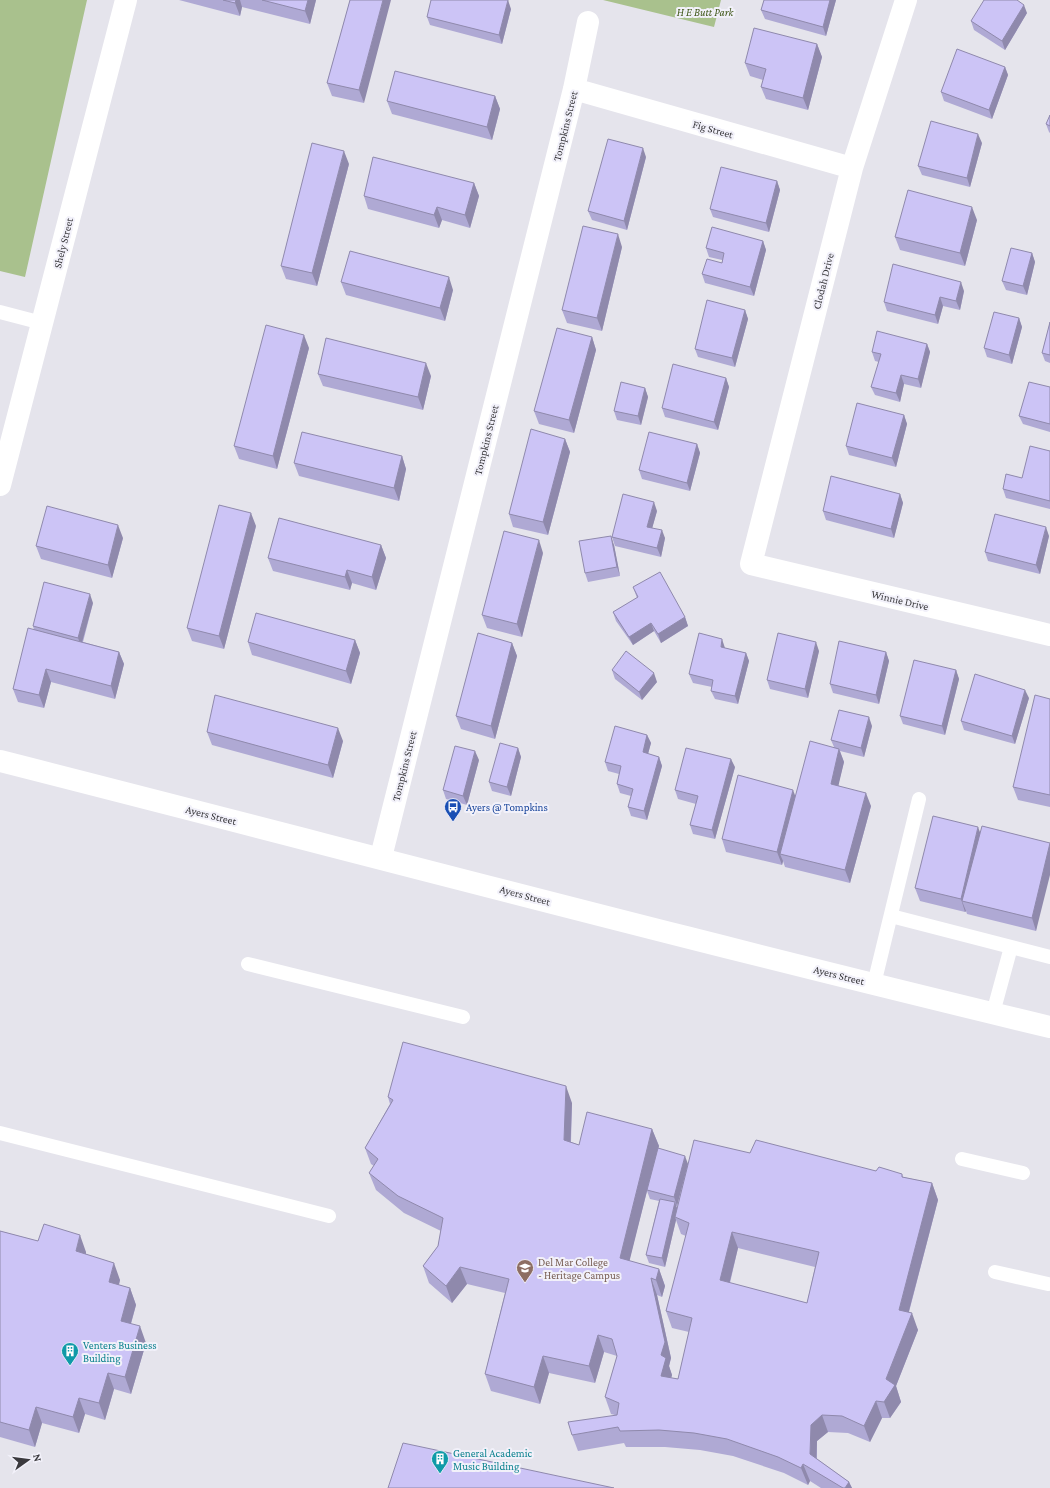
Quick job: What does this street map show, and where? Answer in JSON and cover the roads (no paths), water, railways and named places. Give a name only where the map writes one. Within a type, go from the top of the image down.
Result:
[{"type":"street","name":"Shely Street","points":[[0,485],[126,0]]},
{"type":"street","name":"Clodah Drive","points":[[751,564],[852,168],[906,0]]},
{"type":"street","name":"Tompkins Street","points":[[381,858],[574,90],[588,22]]},
{"type":"street","name":"Fig Street","points":[[574,90],[852,168]]},
{"type":"street","name":"Winnie Drive","points":[[751,564],[1050,635]]},
{"type":"street","name":"Ayers Street","points":[[0,762],[381,858],[705,942],[1050,1027]]},
{"type":"lane","points":[[0,312],[42,323]]},
{"type":"lane","points":[[874,984],[919,799]]},
{"type":"lane","points":[[891,916],[1050,957]]},
{"type":"lane","points":[[993,1013],[1011,947]]},
{"type":"lane","points":[[248,964],[463,1017]]},
{"type":"lane","points":[[0,1133],[329,1216]]},
{"type":"lane","points":[[962,1158],[1023,1173]]},
{"type":"lane","points":[[995,1272],[1048,1284]]},
{"type":"place","name":"Ayers @ Tompkins","points":[[453,822]]},
{"type":"place","name":"Del Mar College - Heritage Campus","points":[[525,1283]]},
{"type":"place","name":"Venters Business Building","points":[[70,1366]]},
{"type":"place","name":"General Academic Music Building","points":[[440,1474]]},
{"type":"park label","name":"H E Butt Park","points":[[705,12]]}]
